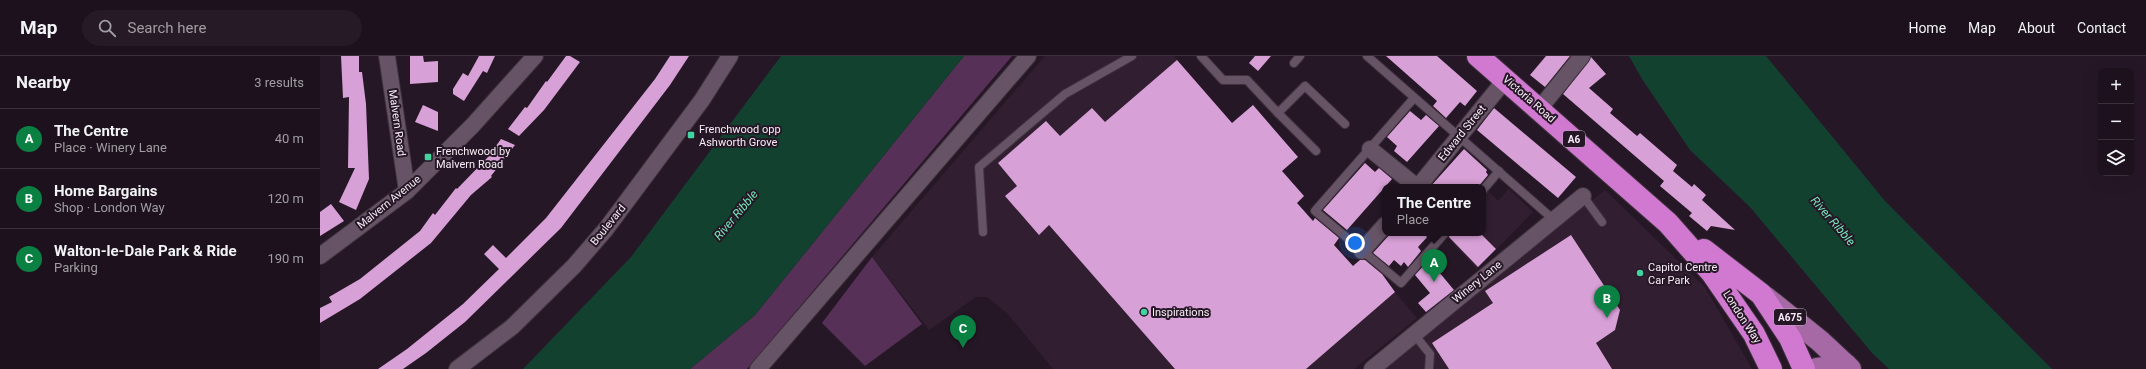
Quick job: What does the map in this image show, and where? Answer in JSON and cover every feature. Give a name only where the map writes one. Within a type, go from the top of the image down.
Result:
[{"type":"highway","name":"Victoria Road","points":[[1478,56],[1540,108],[1668,223]]},
{"type":"highway","name":"London Way","points":[[1668,223],[1761,294],[1790,338],[1804,369]]},
{"type":"highway","name":"London Way","points":[[1668,223],[1712,273],[1754,334],[1771,369]]},
{"type":"main road","name":"A675","points":[[1761,294],[1820,341],[1848,367]]},
{"type":"main road","name":"A675","points":[[1817,369],[1848,367]]},
{"type":"street","name":"Malvern Road","points":[[388,56],[407,191]]},
{"type":"street","name":"Malvern Avenue","points":[[320,256],[407,191],[473,125],[535,56]]},
{"type":"street","name":"Boulevard","points":[[457,369],[512,327],[574,266],[629,198],[702,100],[730,56]]},
{"type":"street","points":[[758,369],[1028,56]]},
{"type":"street","points":[[1540,108],[1582,56]]},
{"type":"street","name":"Edward Street","points":[[1420,184],[1505,80]]},
{"type":"street","points":[[1370,150],[1413,184]]},
{"type":"street","name":"Winery Lane","points":[[1372,369],[1583,196]]},
{"type":"street","points":[[1362,251],[1382,228]]},
{"type":"lane","points":[[983,232],[979,167],[1065,94],[1132,56]]},
{"type":"lane","points":[[1201,56],[1223,80],[1247,80],[1316,151]]},
{"type":"lane","points":[[1294,63],[1300,56]]},
{"type":"lane","points":[[1367,56],[1554,220]]},
{"type":"lane","points":[[1278,113],[1305,86],[1345,124]]},
{"type":"lane","points":[[1414,98],[1315,211],[1401,283],[1442,236]]},
{"type":"lane","points":[[1486,187],[1499,172]]},
{"type":"lane","points":[[1583,196],[1602,222]]},
{"type":"lane","points":[[1414,334],[1430,354],[1429,369]]},
{"type":"shaded area","points":[[964,56],[1012,56],[747,369],[690,369],[755,315]]},
{"type":"shaded area","points":[[1045,56],[1174,56],[1232,123],[1253,105],[1298,157],[1282,171],[1304,196],[1297,203],[1352,266],[1364,256],[1417,318],[1354,369],[1053,369],[1008,314],[987,297],[976,297],[929,330],[872,257]]},
{"type":"shaded area","points":[[1509,189],[1533,212],[1477,269],[1447,237],[1486,236],[1486,193],[1488,191],[1498,201]]},
{"type":"shaded area","points":[[1605,190],[1705,287],[1752,369],[1382,369]]},
{"type":"shaded area","points":[[872,257],[922,324],[865,366],[822,323]]},
{"type":"water","name":"River Ribble","points":[[781,56],[964,56],[755,315],[690,369],[523,369],[631,257]]},
{"type":"water","name":"River Ribble","points":[[1629,56],[1766,56],[1885,201],[2052,369],[1889,369],[1872,353],[1750,207],[1690,150],[1642,79]]},
{"type":"building","points":[[341,56],[359,56],[359,72],[362,72],[366,104],[369,179],[356,210],[339,202],[355,168],[348,168],[349,97],[343,98]]},
{"type":"building","points":[[410,56],[423,56],[424,62],[438,61],[438,82],[410,84]]},
{"type":"building","points":[[479,56],[495,56],[487,73],[483,71],[464,101],[453,94],[453,89],[463,73],[468,76]]},
{"type":"building","points":[[566,56],[570,56],[580,62],[544,110],[519,136],[508,129],[525,107],[527,108]]},
{"type":"building","points":[[670,56],[689,56],[670,85],[561,228],[465,322],[426,353],[403,369],[378,369],[407,349],[463,304],[499,269],[484,254],[493,245],[506,258],[546,218],[655,79]]},
{"type":"building","points":[[1255,56],[1271,56],[1258,71],[1249,63]]},
{"type":"building","points":[[1386,56],[1437,56],[1477,91],[1465,106],[1460,102],[1446,118],[1433,106],[1437,101]]},
{"type":"building","points":[[1546,56],[1570,56],[1545,87],[1530,75]]},
{"type":"building","points":[[1591,57],[1606,74],[1589,88],[1613,109],[1610,113],[1637,136],[1640,133],[1677,165],[1673,171],[1692,187],[1694,184],[1706,195],[1702,200],[1735,230],[1711,226],[1707,231],[1689,216],[1692,213],[1660,186],[1664,181],[1563,94]]},
{"type":"building","points":[[1177,60],[1232,123],[1253,105],[1298,157],[1282,171],[1304,196],[1297,203],[1313,221],[1315,218],[1339,238],[1334,245],[1353,266],[1360,260],[1365,260],[1382,274],[1395,292],[1306,369],[1175,369],[1049,225],[1039,235],[1005,196],[1017,186],[998,163],[1046,121],[1060,136],[1092,108],[1105,122]]},
{"type":"building","points":[[423,105],[438,112],[438,131],[415,122]]},
{"type":"building","points":[[1494,108],[1576,177],[1558,198],[1477,130]]},
{"type":"building","points":[[1410,111],[1421,120],[1426,115],[1439,126],[1407,162],[1394,151],[1397,146],[1387,137]]},
{"type":"building","points":[[501,139],[515,145],[491,176],[492,177],[471,195],[431,243],[360,299],[320,323],[320,308],[332,302],[329,297],[360,279],[420,231],[433,213],[435,215],[456,188],[457,189],[488,157]]},
{"type":"building","points":[[1464,149],[1487,170],[1486,172],[1488,175],[1480,184],[1433,184]]},
{"type":"building","points":[[1365,163],[1375,172],[1379,168],[1392,179],[1388,184],[1382,184],[1382,190],[1347,230],[1323,210]]},
{"type":"building","points":[[331,204],[344,221],[320,236],[320,212]]},
{"type":"building","points":[[1571,235],[1620,310],[1615,330],[1596,343],[1612,369],[1449,369],[1432,343],[1493,303],[1485,291]]},
{"type":"building","points":[[1388,236],[1428,236],[1418,247],[1421,251],[1408,267],[1404,262],[1401,266],[1394,260],[1389,266],[1373,253]]},
{"type":"building","points":[[1483,236],[1496,249],[1478,267],[1449,237]]},
{"type":"building","points":[[1429,260],[1454,290],[1426,312],[1418,303],[1430,293],[1415,275]]},
{"type":"place","name":"Frenchwood opp Ashworth Grove","points":[[691,135]]},
{"type":"place","name":"Frenchwood by Malvern Road","points":[[428,157]]},
{"type":"place","name":"Capitol Centre Car Park","points":[[1640,273]]},
{"type":"place","name":"The Centre","points":[[1434,282]]},
{"type":"place","name":"Inspirations","points":[[1144,312]]},
{"type":"place","name":"Home Bargains","points":[[1607,318]]},
{"type":"place","name":"Walton-le-Dale Park & Ride","points":[[963,348]]}]
